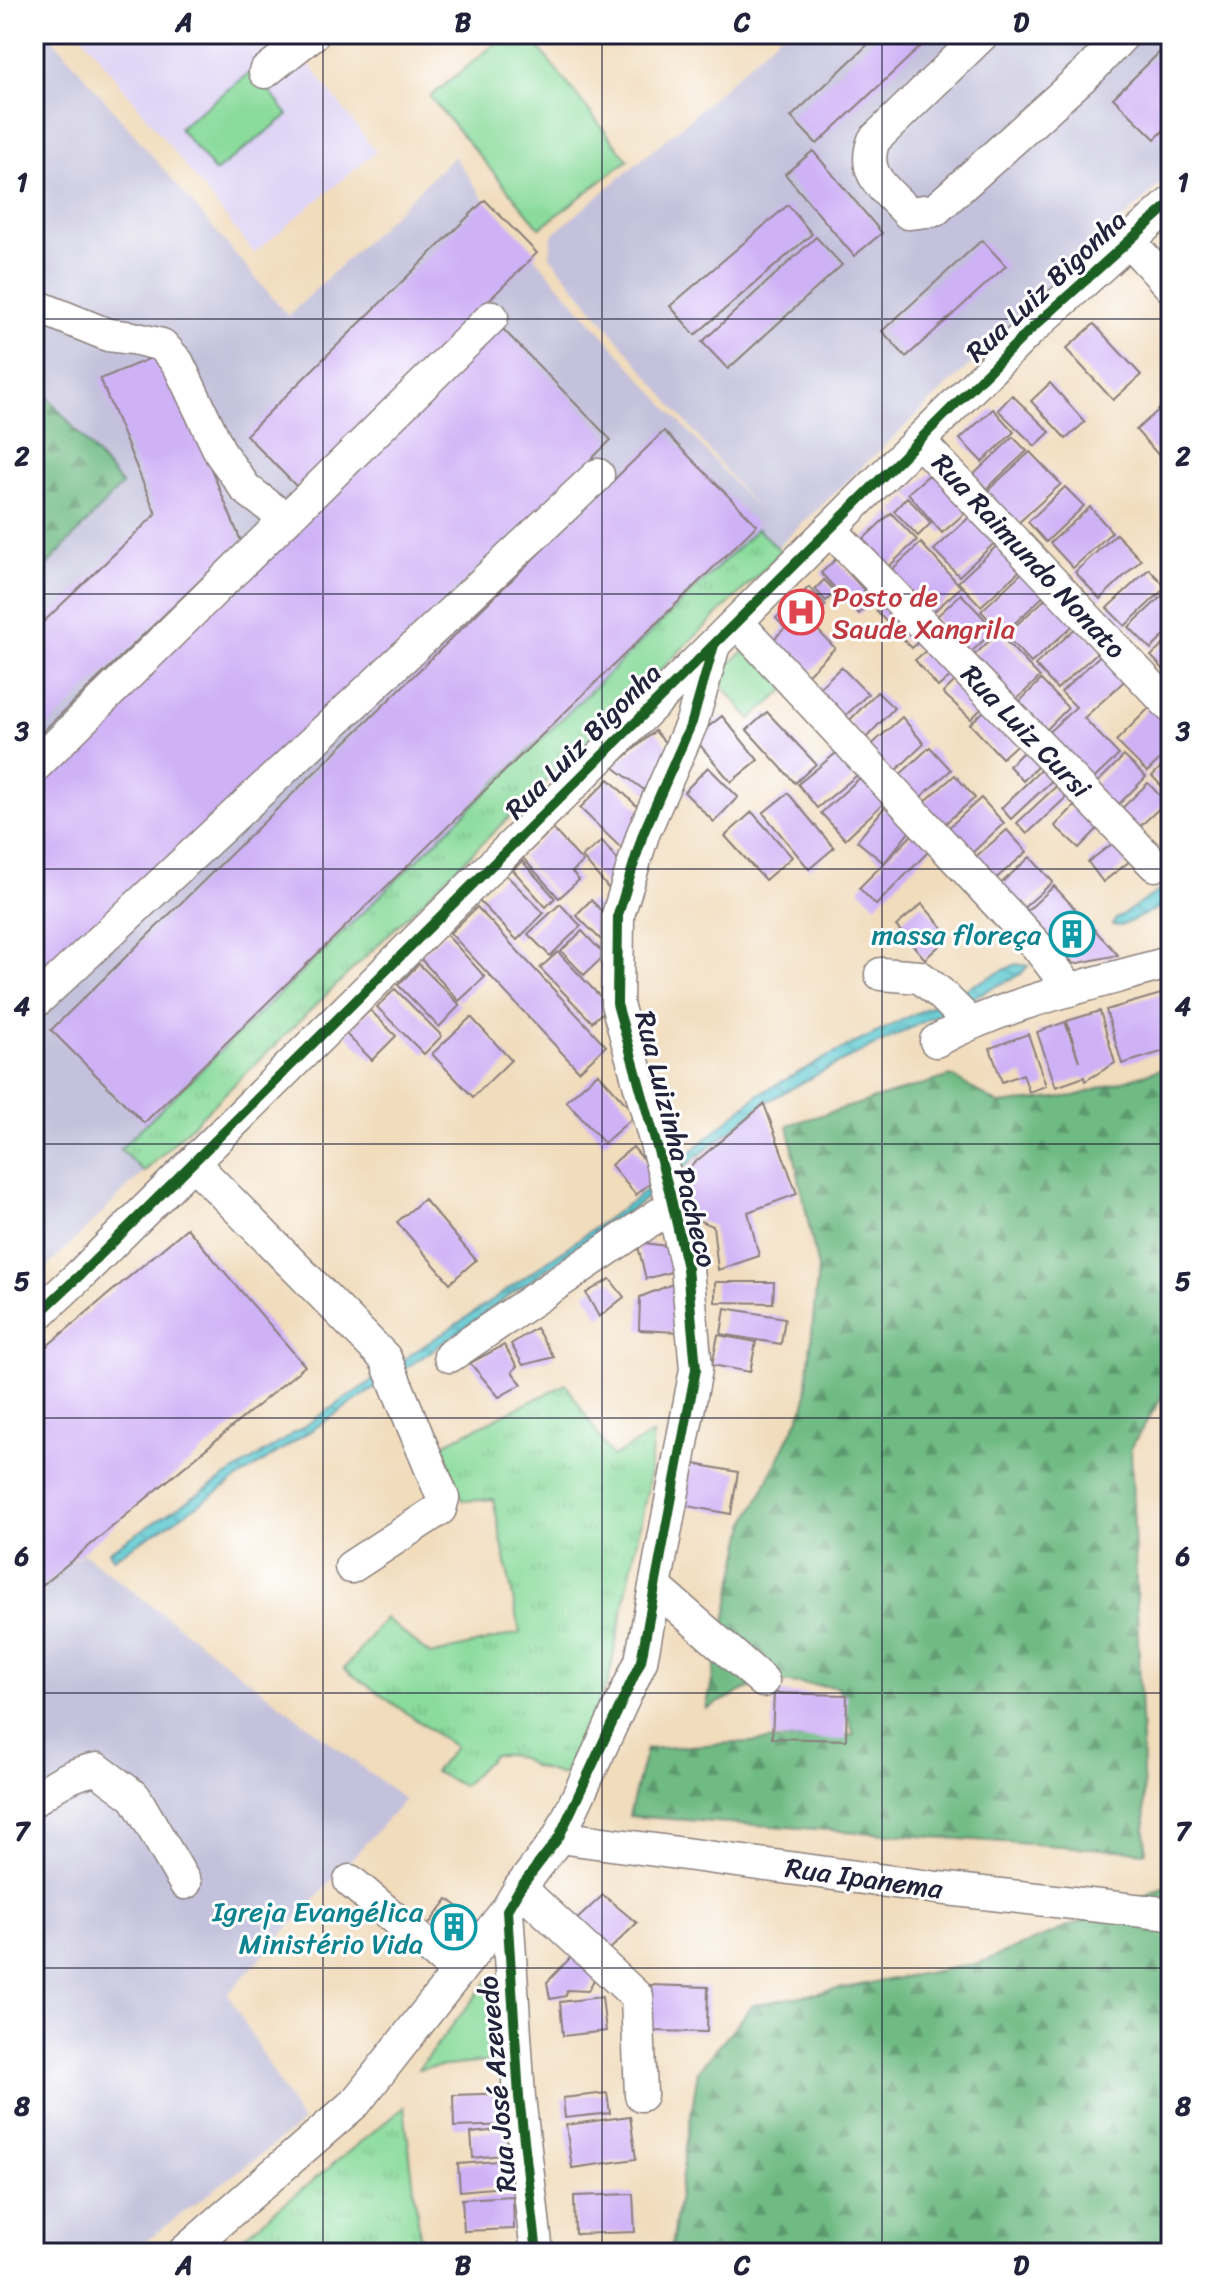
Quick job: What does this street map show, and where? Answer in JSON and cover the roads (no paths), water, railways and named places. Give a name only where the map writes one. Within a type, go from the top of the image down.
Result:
[{"type":"street","points":[[265,72],[313,34]]},
{"type":"street","points":[[983,34],[874,140],[868,155],[873,176],[908,213],[935,210],[1091,69],[1124,34]]},
{"type":"street","name":"Rua Luiz Bigonha","points":[[34,1318],[1028,332],[1171,203]]},
{"type":"street","points":[[1129,241],[1171,287]]},
{"type":"street","points":[[34,305],[108,335],[162,345],[178,363],[221,454],[246,489],[286,519]]},
{"type":"street","points":[[34,767],[492,317]]},
{"type":"street","name":"Rua Raimundo Nonato","points":[[919,441],[1171,707]]},
{"type":"street","points":[[34,1003],[598,475]]},
{"type":"street","name":"Rua Luiz Cursi","points":[[830,529],[1155,865]]},
{"type":"street","points":[[737,622],[1037,946],[1070,989]]},
{"type":"street","name":"Rua Luizinha Pacheco","points":[[183,2253],[356,2102],[458,1972],[559,1837],[641,1661],[696,1369],[687,1268],[673,1205],[617,1004],[618,915],[643,834],[692,722],[714,645]]},
{"type":"street","points":[[936,1041],[957,1010],[1070,989],[1171,962]]},
{"type":"street","points":[[881,974],[920,977],[957,1010]]},
{"type":"street","points":[[200,1155],[195,1165],[385,1358],[443,1498],[440,1509],[351,1567]]},
{"type":"street","points":[[450,1356],[673,1205]]},
{"type":"street","points":[[655,1587],[763,1681]]},
{"type":"street","points":[[34,1800],[55,1784],[81,1772],[97,1769],[135,1797],[185,1883]]},
{"type":"street","name":"Rua Ipanema","points":[[559,1837],[938,1888],[1171,1914]]},
{"type":"street","points":[[350,1881],[458,1972]]},
{"type":"street","points":[[513,1899],[637,1997],[641,2095]]},
{"type":"street","name":"Rua José Azevedo","points":[[513,1899],[519,2097],[537,2253]]},
{"type":"water","points":[[1171,883],[1171,902],[1121,926],[1112,925],[1116,919]]},
{"type":"water","points":[[1016,964],[1028,966],[1021,974],[766,1102],[638,1204],[427,1354],[113,1558],[109,1551],[279,1443],[504,1292],[635,1199],[759,1094]]},
{"type":"place","name":"Posto de Saude Xangrila","points":[[801,612]]},
{"type":"place","name":"massa floreça","points":[[1072,934]]},
{"type":"place","name":"Igreja Evangélica Ministério Vida","points":[[454,1927]]}]
